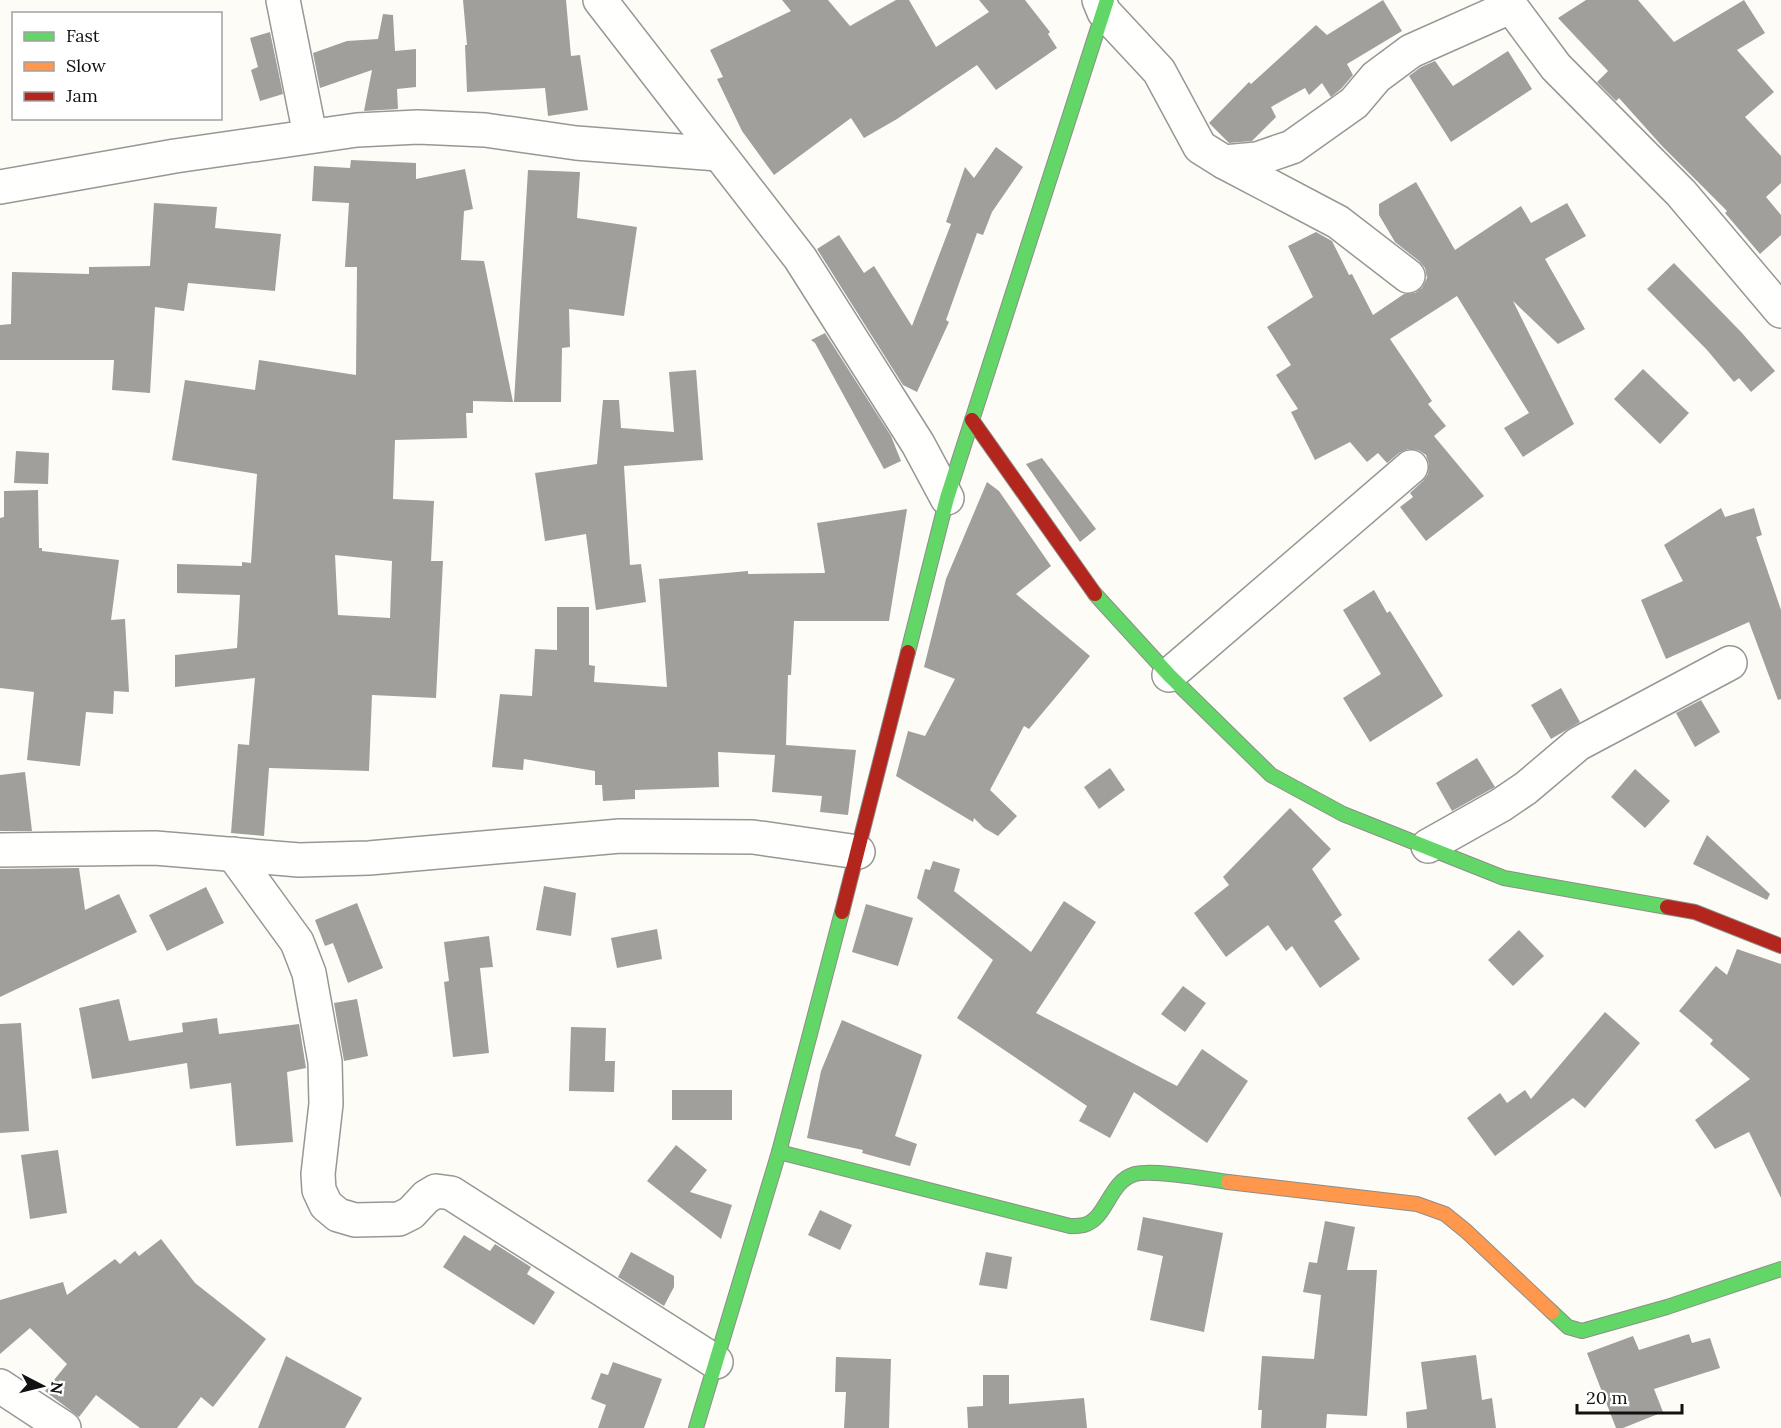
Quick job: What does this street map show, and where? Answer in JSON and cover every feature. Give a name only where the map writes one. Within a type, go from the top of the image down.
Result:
[{"type":"street","points":[[283,0],[310,135]]},
{"type":"street","points":[[600,0],[801,258],[918,444],[947,498]]},
{"type":"street","points":[[1224,162],[1257,159],[1292,147],[1354,103],[1376,77],[1411,51],[1508,3],[1556,67],[1681,193],[1781,310]]},
{"type":"street","points":[[1103,4],[1159,71],[1200,147],[1338,222],[1408,276]]},
{"type":"street","points":[[696,1428],[779,1152],[858,852],[947,498],[1103,4]]},
{"type":"street","points":[[0,187],[310,135],[418,127],[485,130],[576,143],[718,154]]},
{"type":"street","points":[[972,420],[1090,589],[1170,675],[1271,774],[1343,814],[1504,878],[1695,912],[1781,946]]},
{"type":"street","points":[[1170,675],[1411,467]]},
{"type":"street","points":[[1428,846],[1501,805],[1526,788],[1578,744],[1730,663]]},
{"type":"street","points":[[0,850],[155,848],[299,860],[369,858],[620,836],[753,837],[858,852]]},
{"type":"street","points":[[233,854],[297,942],[309,973],[325,1062],[326,1104],[318,1174],[319,1190],[326,1206],[338,1215],[355,1220],[399,1219],[411,1213],[426,1197],[436,1191],[451,1193],[716,1362]]},
{"type":"street","points":[[779,1152],[1070,1226],[1086,1225],[1100,1213],[1119,1183],[1135,1174],[1155,1173],[1417,1204],[1445,1214],[1559,1319],[1568,1326],[1582,1331],[1667,1307],[1781,1269]]},
{"type":"street","points":[[0,1386],[64,1428]]},
{"type":"building","points":[[463,0],[566,0],[571,56],[580,55],[588,110],[548,116],[545,88],[467,92],[465,45],[467,45]]},
{"type":"building","points":[[782,0],[828,0],[850,26],[896,0],[909,0],[936,47],[989,12],[979,0],[1025,0],[1050,32],[1048,34],[1057,48],[996,90],[977,65],[897,119],[864,138],[851,118],[774,175],[742,131],[717,79],[723,77],[710,50],[791,11]]},
{"type":"building","points":[[1383,0],[1402,31],[1347,64],[1353,75],[1331,97],[1322,83],[1309,95],[1305,88],[1271,107],[1276,117],[1252,141],[1229,143],[1209,123],[1249,82],[1251,84],[1316,25],[1327,35]]},
{"type":"building","points":[[1586,0],[1638,0],[1674,42],[1744,0],[1765,33],[1737,50],[1774,92],[1745,117],[1781,156],[1781,183],[1766,197],[1781,215],[1781,235],[1760,254],[1725,213],[1727,211],[1662,146],[1619,98],[1616,101],[1597,82],[1608,71],[1558,18]]},
{"type":"building","points":[[383,14],[393,15],[395,51],[416,49],[416,87],[397,89],[398,109],[364,111],[372,70],[320,88],[313,53],[347,41],[378,39]]},
{"type":"building","points":[[270,32],[283,94],[260,101],[251,70],[258,67],[250,38]]},
{"type":"building","points":[[1508,51],[1532,89],[1451,142],[1409,76],[1435,61],[1453,86]]},
{"type":"building","points":[[996,147],[1023,167],[992,212],[983,235],[977,233],[946,320],[949,322],[917,392],[903,385],[817,249],[839,235],[864,273],[874,266],[912,326],[951,224],[946,222],[965,167],[974,178]]},
{"type":"building","points":[[351,160],[416,163],[416,179],[465,169],[473,209],[464,211],[461,260],[484,261],[513,402],[473,401],[473,413],[466,413],[467,438],[395,440],[393,499],[434,501],[431,561],[443,561],[436,698],[372,695],[369,771],[269,768],[264,836],[231,833],[238,744],[249,745],[255,678],[175,687],[175,655],[237,648],[240,595],[177,593],[177,564],[242,566],[242,562],[251,563],[257,474],[172,460],[185,380],[255,390],[259,360],[356,375],[357,267],[345,267],[349,203],[312,201],[314,166],[350,168]],"holes":[[[335,555],[392,561],[390,618],[338,615]]]},
{"type":"building","points":[[528,170],[580,172],[577,218],[637,227],[624,316],[569,309],[570,347],[562,348],[561,402],[514,402]]},
{"type":"building","points":[[1416,182],[1455,250],[1521,206],[1531,223],[1567,203],[1586,236],[1545,259],[1585,329],[1558,344],[1513,301],[1574,424],[1523,457],[1504,428],[1529,413],[1457,296],[1390,339],[1432,401],[1428,404],[1446,426],[1434,436],[1484,496],[1426,541],[1400,507],[1413,497],[1410,493],[1428,474],[1429,464],[1426,455],[1418,450],[1408,449],[1387,463],[1378,453],[1367,462],[1350,442],[1315,460],[1291,412],[1298,409],[1276,375],[1291,365],[1267,327],[1313,297],[1288,246],[1316,232],[1332,241],[1373,315],[1404,294],[1415,293],[1422,288],[1427,278],[1425,268],[1395,242],[1379,215],[1379,204]]},
{"type":"building","points":[[154,203],[217,207],[215,228],[281,234],[275,291],[188,283],[184,311],[155,307],[150,393],[112,390],[114,360],[0,360],[0,325],[11,324],[12,272],[89,274],[89,267],[150,266]]},
{"type":"building","points":[[1674,263],[1742,333],[1775,371],[1751,392],[1739,378],[1734,382],[1707,350],[1647,289]]},
{"type":"building","points":[[825,333],[891,436],[901,461],[884,469],[815,343],[811,340]]},
{"type":"building","points":[[1643,369],[1689,413],[1660,444],[1614,399]]},
{"type":"building","points":[[696,370],[703,460],[624,466],[630,565],[641,564],[646,602],[596,610],[586,534],[545,541],[535,473],[597,464],[603,400],[619,400],[621,428],[674,432],[669,372]]},
{"type":"building","points":[[16,451],[49,453],[48,484],[14,483]]},
{"type":"building","points":[[1042,458],[1096,529],[1080,542],[1026,464]]},
{"type":"building","points":[[987,482],[999,491],[1051,566],[1016,594],[1090,656],[1029,729],[1024,726],[990,790],[1017,816],[998,836],[984,828],[974,818],[973,822],[896,776],[908,731],[925,736],[955,679],[924,667],[946,579]]},
{"type":"building","points":[[38,490],[39,548],[42,548],[42,551],[119,560],[111,620],[125,619],[129,692],[114,691],[113,714],[86,712],[80,766],[27,760],[34,692],[0,688],[0,518],[4,517],[4,491]]},
{"type":"building","points":[[1721,508],[1725,517],[1754,508],[1762,535],[1756,537],[1781,610],[1781,699],[1778,700],[1749,622],[1666,659],[1641,600],[1683,581],[1664,545]]},
{"type":"building","points":[[907,509],[889,621],[794,621],[791,675],[788,675],[786,745],[856,750],[848,815],[820,812],[822,796],[772,792],[775,755],[718,752],[719,787],[635,790],[635,799],[603,801],[602,785],[595,785],[595,771],[524,759],[523,770],[492,767],[500,694],[532,696],[535,649],[557,650],[557,607],[589,607],[589,665],[595,666],[594,682],[667,687],[659,579],[748,571],[748,574],[825,573],[817,523]]},
{"type":"building","points":[[1374,590],[1387,613],[1390,611],[1443,696],[1370,742],[1343,698],[1381,674],[1343,610]]},
{"type":"building","points":[[1561,688],[1580,722],[1551,739],[1531,705]]},
{"type":"building","points":[[1701,700],[1720,732],[1695,747],[1676,713]]},
{"type":"building","points":[[1477,758],[1495,787],[1452,811],[1436,783]]},
{"type":"building","points":[[1110,768],[1125,790],[1099,809],[1084,787]]},
{"type":"building","points":[[1635,769],[1670,801],[1645,828],[1611,797]]},
{"type":"building","points":[[25,772],[32,831],[0,831],[0,775]]},
{"type":"building","points":[[1290,808],[1331,849],[1312,869],[1342,915],[1334,921],[1360,959],[1320,988],[1292,946],[1286,951],[1268,925],[1226,957],[1194,913],[1229,885],[1223,877]]},
{"type":"building","points":[[1707,835],[1770,894],[1767,900],[1693,864]]},
{"type":"building","points":[[933,861],[960,869],[954,891],[1031,952],[1064,901],[1096,922],[1036,1013],[1177,1086],[1202,1049],[1248,1081],[1207,1143],[1134,1092],[1110,1138],[1079,1121],[1087,1106],[957,1018],[993,960],[917,898],[925,869],[930,870]]},
{"type":"building","points":[[79,868],[85,910],[119,894],[137,932],[0,997],[0,869]]},
{"type":"building","points":[[544,886],[576,893],[571,936],[536,930]]},
{"type":"building","points":[[206,887],[224,923],[167,951],[149,915]]},
{"type":"building","points":[[357,903],[383,968],[348,983],[333,943],[325,946],[315,920]]},
{"type":"building","points":[[866,904],[913,918],[898,966],[852,952]]},
{"type":"building","points":[[657,929],[662,959],[617,968],[611,938]]},
{"type":"building","points":[[1519,930],[1544,956],[1513,986],[1488,960]]},
{"type":"building","points":[[489,936],[493,967],[480,968],[489,1053],[453,1057],[444,982],[449,981],[444,942]]},
{"type":"building","points":[[1737,949],[1781,964],[1781,1198],[1749,1132],[1715,1149],[1695,1120],[1750,1079],[1710,1044],[1713,1040],[1679,1011],[1716,966],[1727,975]]},
{"type":"building","points":[[1183,986],[1206,1003],[1185,1032],[1161,1014]]},
{"type":"building","points":[[119,999],[129,1041],[183,1032],[182,1023],[217,1018],[219,1034],[299,1024],[306,1068],[287,1072],[293,1142],[236,1146],[231,1083],[190,1089],[187,1063],[92,1079],[79,1008]]},
{"type":"building","points":[[357,999],[368,1056],[344,1061],[334,1003]]},
{"type":"building","points":[[1605,1012],[1640,1043],[1585,1108],[1573,1098],[1495,1156],[1467,1118],[1500,1093],[1507,1103],[1525,1090],[1531,1099]]},
{"type":"building","points":[[842,1020],[922,1055],[895,1136],[917,1144],[910,1166],[862,1153],[863,1150],[807,1138],[821,1071]]},
{"type":"building","points":[[21,1023],[29,1131],[0,1133],[0,1024]]},
{"type":"building","points":[[571,1027],[606,1028],[605,1061],[615,1061],[614,1092],[569,1091]]},
{"type":"building","points":[[672,1090],[732,1090],[732,1120],[672,1120]]},
{"type":"building","points":[[676,1145],[707,1170],[690,1192],[732,1205],[721,1239],[647,1181]]},
{"type":"building","points":[[58,1150],[67,1213],[30,1219],[21,1155]]},
{"type":"building","points":[[820,1210],[852,1225],[840,1250],[808,1235]]},
{"type":"building","points":[[1143,1217],[1223,1233],[1204,1332],[1150,1320],[1163,1256],[1137,1250]]},
{"type":"building","points":[[1325,1221],[1355,1227],[1347,1270],[1377,1270],[1367,1416],[1327,1414],[1326,1428],[1261,1428],[1262,1410],[1258,1410],[1262,1356],[1314,1359],[1321,1295],[1303,1292],[1309,1262],[1317,1263]]},
{"type":"building","points":[[464,1235],[490,1251],[495,1244],[531,1267],[527,1274],[555,1292],[534,1325],[443,1267]]},
{"type":"building","points":[[161,1239],[195,1283],[266,1339],[213,1407],[201,1397],[177,1428],[140,1428],[96,1395],[79,1417],[45,1391],[67,1364],[30,1328],[0,1354],[0,1300],[63,1282],[67,1295],[115,1259],[120,1264],[135,1251],[139,1256]]},
{"type":"building","points":[[631,1252],[674,1276],[674,1287],[664,1306],[618,1277]]},
{"type":"building","points":[[986,1252],[1012,1257],[1007,1289],[979,1285]]},
{"type":"building","points":[[1689,1334],[1692,1343],[1710,1338],[1720,1368],[1654,1389],[1663,1412],[1623,1428],[1616,1428],[1587,1353],[1633,1336],[1639,1350]]},
{"type":"building","points":[[1476,1355],[1482,1400],[1492,1398],[1496,1428],[1407,1428],[1406,1412],[1427,1409],[1421,1362]]},
{"type":"building","points":[[286,1356],[362,1398],[345,1428],[258,1428]]},
{"type":"building","points":[[836,1357],[891,1359],[889,1428],[844,1428],[846,1392],[835,1392]]},
{"type":"building","points":[[613,1362],[662,1379],[644,1428],[598,1428],[606,1405],[591,1399],[601,1373],[608,1375]]},
{"type":"building","points":[[983,1375],[1009,1375],[1009,1404],[1084,1398],[1087,1428],[968,1428],[967,1407],[983,1406]]},
{"type":"traffic: fast","points":[[908,652],[947,498],[1107,0]]},
{"type":"traffic: fast","points":[[1095,594],[1169,675],[1271,775],[1343,814],[1504,878],[1667,907]]},
{"type":"traffic: fast","points":[[696,1428],[779,1152],[842,912]]},
{"type":"traffic: fast","points":[[779,1152],[1070,1226],[1084,1225],[1092,1221],[1119,1184],[1135,1174],[1167,1174],[1228,1182]]},
{"type":"traffic: fast","points":[[1552,1312],[1568,1327],[1582,1331],[1667,1307],[1781,1269]]},
{"type":"traffic: slow","points":[[1228,1182],[1417,1204],[1445,1214],[1552,1312]]},
{"type":"traffic: jam","points":[[972,420],[1095,594]]},
{"type":"traffic: jam","points":[[842,912],[908,652]]},
{"type":"traffic: jam","points":[[1667,907],[1695,912],[1781,946]]}]
